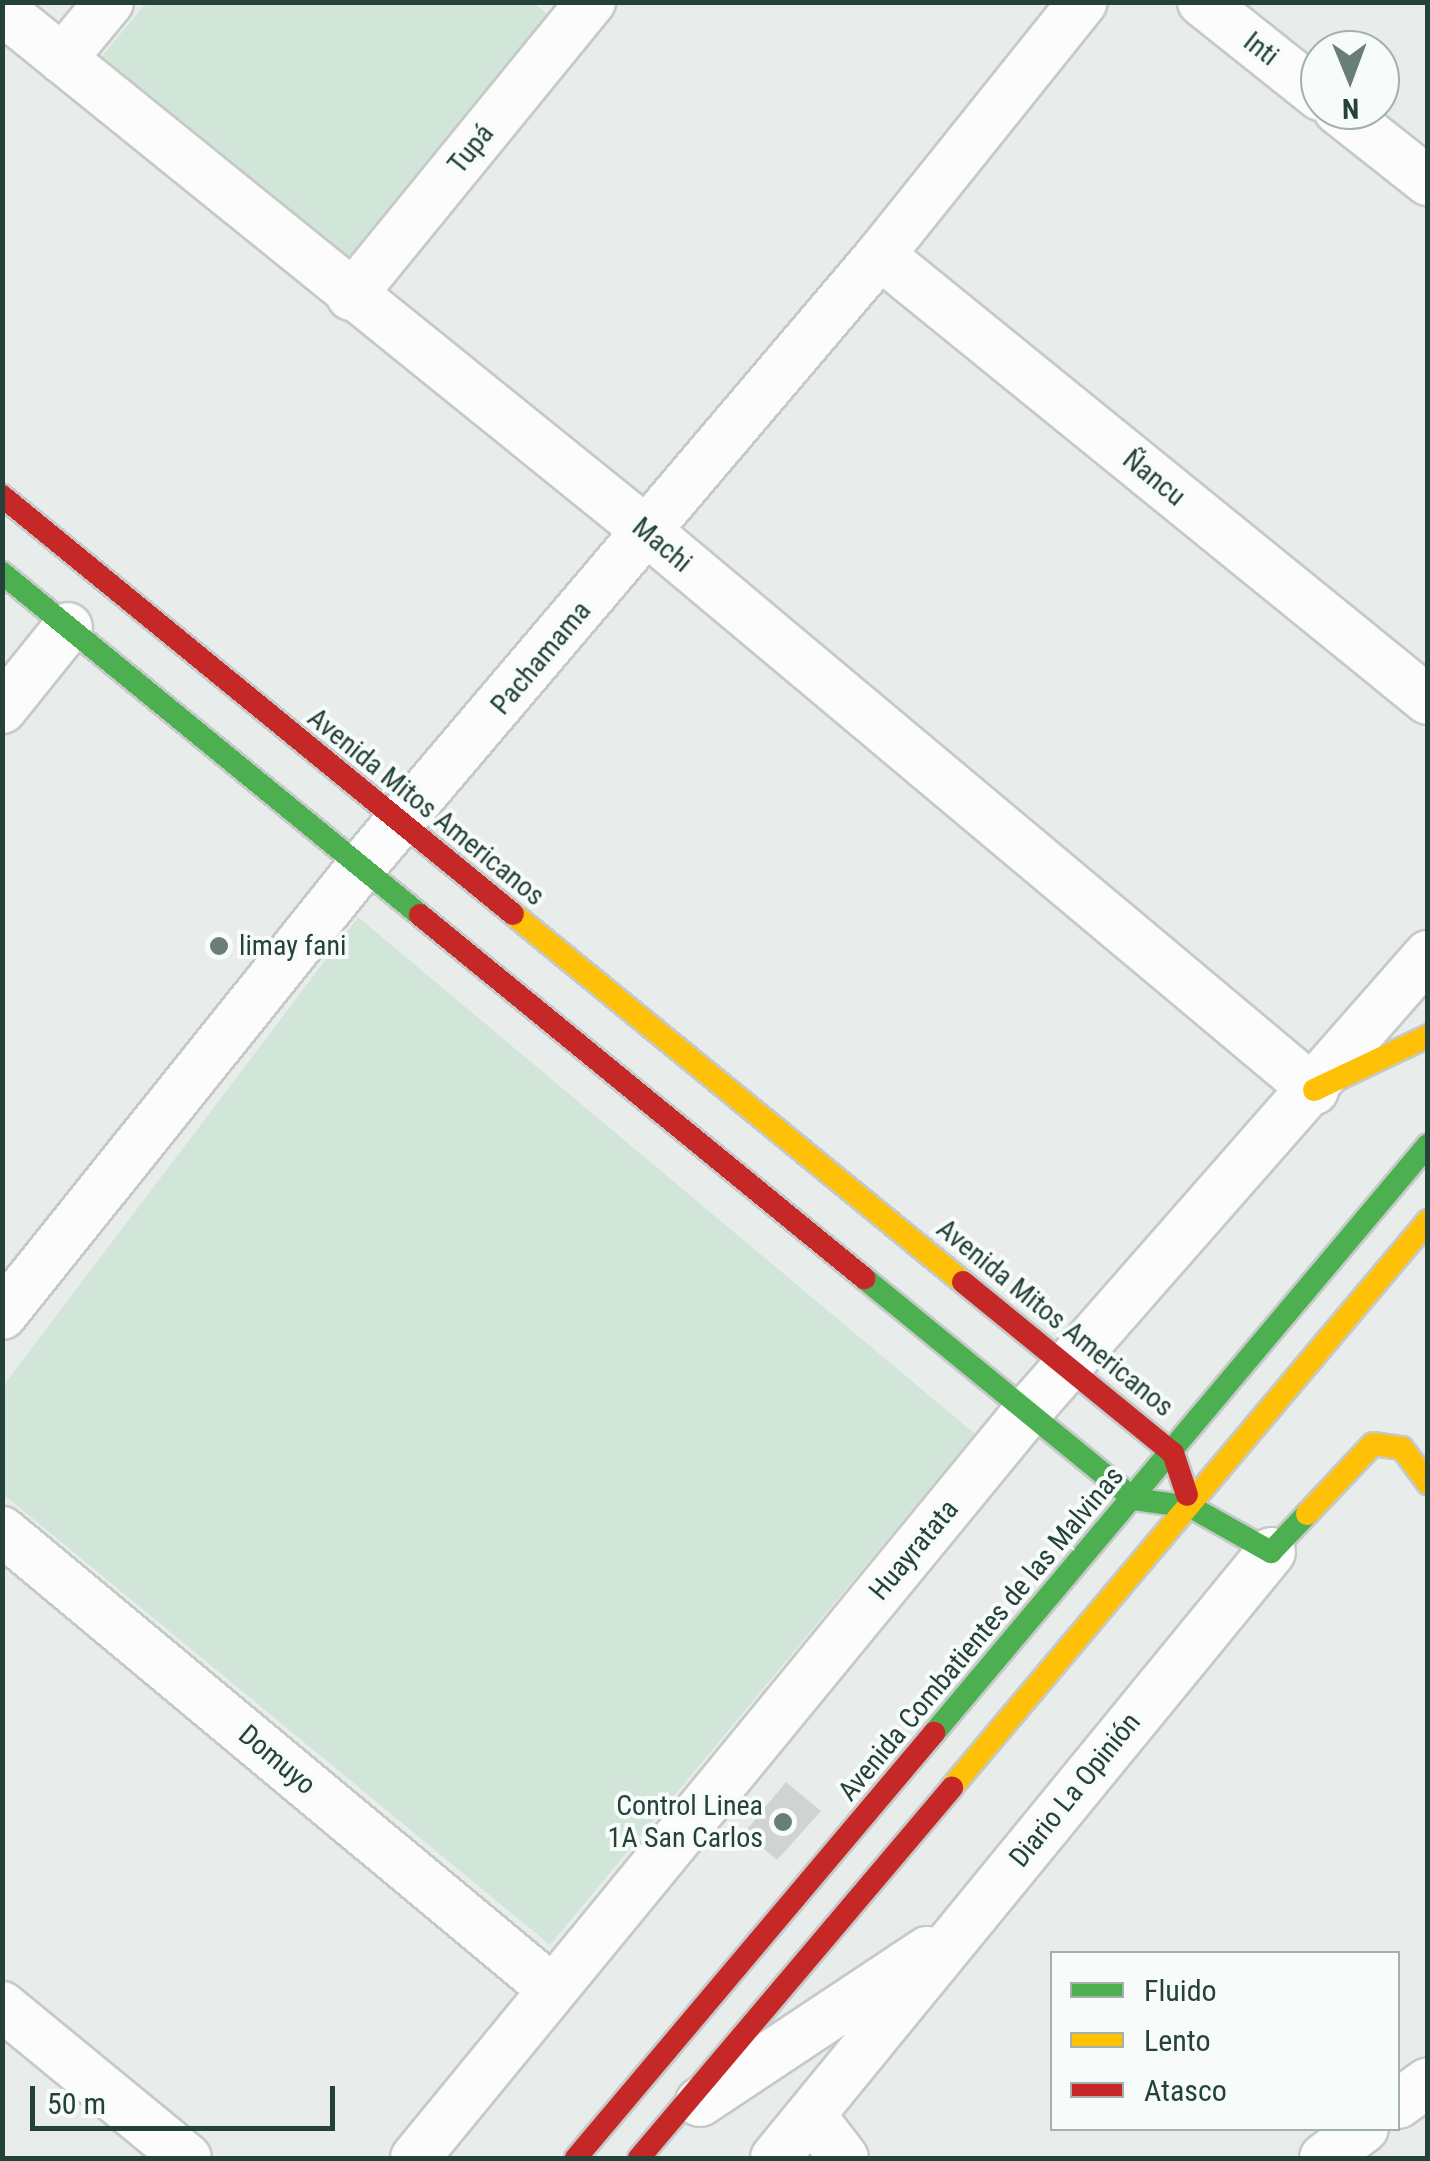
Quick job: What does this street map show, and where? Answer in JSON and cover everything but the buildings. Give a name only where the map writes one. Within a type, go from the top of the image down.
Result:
[{"type":"street","points":[[62,59],[109,2]]},
{"type":"street","name":"Pachamama","points":[[2,1315],[360,867],[880,255],[1082,2]]},
{"type":"street","name":"Inti","points":[[1202,2],[1300,80]]},
{"type":"street","name":"Tupá","points":[[350,296],[578,7]]},
{"type":"street","name":"Machi","points":[[2,10],[350,296],[648,532],[1314,1090]]},
{"type":"street","points":[[1364,130],[1427,178]]},
{"type":"street","name":"Ñancu","points":[[880,255],[1428,700]]},
{"type":"street","name":"Avenida Mitos Americanos","points":[[2,496],[399,825],[1173,1453],[1191,1507]]},
{"type":"street","points":[[2,574],[1134,1499],[1191,1507],[1271,1552]]},
{"type":"street","points":[[2,709],[68,627]]},
{"type":"street","name":"Huayratata","points":[[415,2158],[1028,1411],[1314,1090],[1428,954]]},
{"type":"street","points":[[1314,1090],[1428,1036]]},
{"type":"street","name":"Avenida Combatientes de las Malvinas","points":[[576,2158],[1428,1146]]},
{"type":"street","points":[[652,2143],[1428,1222]]},
{"type":"street","name":"Diario La Opinión","points":[[775,2158],[1271,1552],[1365,1449],[1390,1442],[1428,1482]]},
{"type":"street","name":"Domuyo","points":[[2,1530],[552,1988]]},
{"type":"street","points":[[652,2143],[829,2011],[957,1933]]},
{"type":"street","points":[[2,2006],[186,2158]]},
{"type":"street","points":[[1400,2103],[1428,2082]]},
{"type":"street","points":[[811,2115],[844,2158]]},
{"type":"street","points":[[1324,2158],[1360,2131]]},
{"type":"green space","points":[[533,2],[548,15],[345,263],[93,67],[146,3]]},
{"type":"green space","points":[[358,917],[975,1434],[550,1945],[3,1494],[3,1386]]},
{"type":"traffic: fast","points":[[2,573],[420,915]]},
{"type":"traffic: fast","points":[[934,1733],[1428,1145]]},
{"type":"traffic: fast","points":[[864,1278],[1134,1499],[1191,1507],[1271,1552],[1307,1514]]},
{"type":"traffic: slow","points":[[513,914],[963,1282]]},
{"type":"traffic: slow","points":[[1314,1090],[1428,1036]]},
{"type":"traffic: slow","points":[[952,1787],[1428,1221]]},
{"type":"traffic: slow","points":[[1307,1514],[1373,1444],[1402,1448],[1428,1483]]},
{"type":"traffic: jam","points":[[2,496],[513,914]]},
{"type":"traffic: jam","points":[[420,915],[864,1278]]},
{"type":"traffic: jam","points":[[963,1282],[1173,1453],[1187,1495]]},
{"type":"traffic: jam","points":[[576,2158],[934,1733]]},
{"type":"traffic: jam","points":[[639,2158],[952,1787]]},
{"type":"place","name":"limay fani","points":[[219,946]]},
{"type":"place","name":"Control Linea 1A San Carlos","points":[[783,1822]]}]
